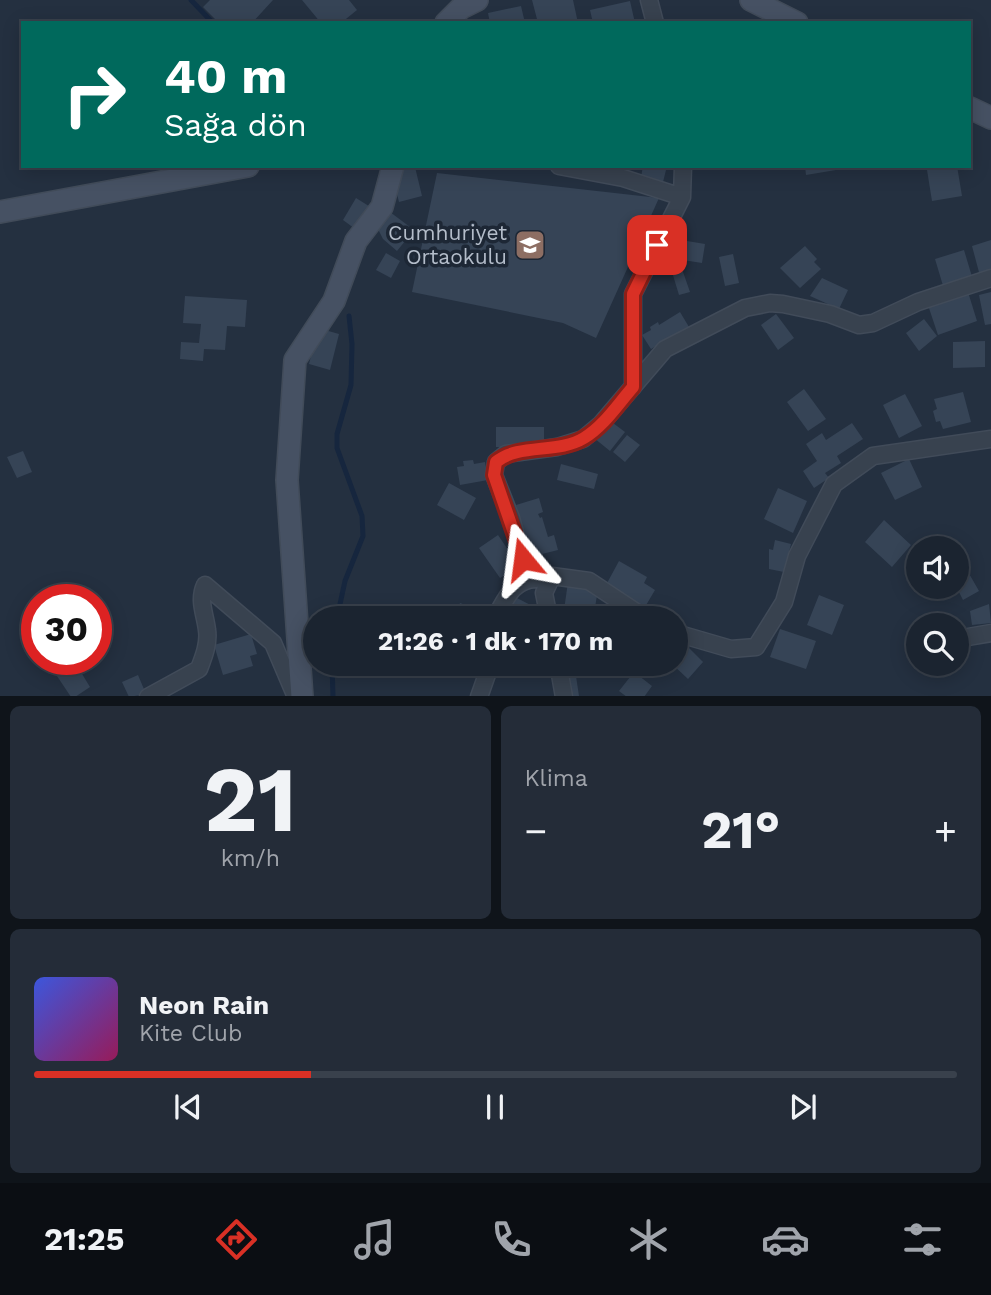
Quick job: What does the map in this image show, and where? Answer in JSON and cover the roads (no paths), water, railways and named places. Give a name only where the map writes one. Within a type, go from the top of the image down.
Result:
[{"type":"street","points":[[649,0],[655,21]]},
{"type":"street","points":[[751,0],[793,21]]},
{"type":"street","points":[[971,108],[991,118]]},
{"type":"street","points":[[0,212],[237,168]]},
{"type":"street","points":[[302,696],[287,480],[295,360],[334,301],[356,241],[382,207],[392,168]]},
{"type":"street","points":[[570,168],[623,178],[682,197]]},
{"type":"street","points":[[633,387],[633,294],[682,197],[682,168]]},
{"type":"street","points":[[528,579],[511,518],[494,475],[496,462],[506,454],[556,447],[583,439],[601,424],[665,349],[745,308],[770,303],[783,304],[830,314],[859,325],[873,323],[918,302],[991,278]]},
{"type":"street","points":[[688,636],[731,649],[756,647],[784,602],[796,556],[834,484],[873,456],[990,440]]},
{"type":"street","points":[[547,606],[544,593],[552,576]]},
{"type":"street","points":[[502,606],[513,587],[523,580],[552,576],[589,581],[627,606]]},
{"type":"street","points":[[148,696],[199,669],[206,651],[208,631],[201,593],[205,585],[273,643],[296,696]]},
{"type":"street","points":[[969,637],[991,633]]},
{"type":"street","points":[[479,696],[486,676]]},
{"type":"street","points":[[560,676],[564,696]]},
{"type":"waterway","points":[[191,0],[211,21]]},
{"type":"waterway","points":[[340,606],[345,581],[363,536],[362,516],[337,448],[337,434],[351,385],[352,344],[349,316]]},
{"type":"waterway","points":[[332,676],[333,696]]},
{"type":"place","name":"Cumhuriyet Ortaokulu","points":[[530,245]]}]
